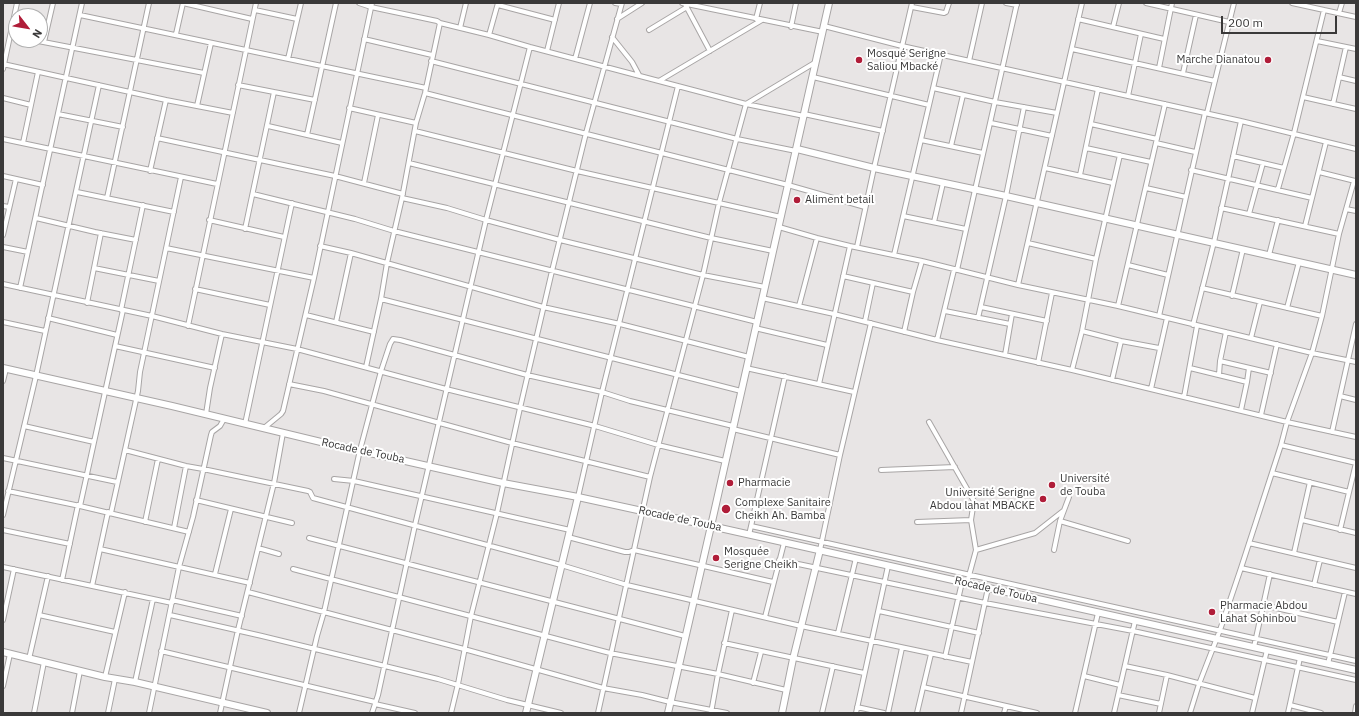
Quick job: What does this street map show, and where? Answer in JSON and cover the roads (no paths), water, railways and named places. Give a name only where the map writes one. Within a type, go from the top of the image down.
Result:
[{"type":"main road","points":[[668,713],[756,324],[774,251],[829,3]]},
{"type":"main road","points":[[796,150],[1214,242],[1356,275]]},
{"type":"main road","name":"Rocade de Touba","points":[[5,369],[503,483],[643,511],[1356,670]]},
{"type":"main road","points":[[526,713],[578,497]]},
{"type":"main road","points":[[782,713],[793,659],[820,550]]},
{"type":"main road","points":[[3,652],[267,713]]},
{"type":"street","points":[[48,25],[53,3]]},
{"type":"street","points":[[20,288],[82,3]]},
{"type":"street","points":[[107,198],[145,28],[149,3]]},
{"type":"street","points":[[176,34],[183,3],[252,19]]},
{"type":"street","points":[[188,326],[209,220],[256,3]]},
{"type":"street","points":[[288,59],[301,3]]},
{"type":"street","points":[[307,135],[336,3]]},
{"type":"street","points":[[360,3],[437,21],[746,104],[883,131]]},
{"type":"street","points":[[460,28],[466,3]]},
{"type":"street","points":[[547,51],[559,3]]},
{"type":"street","points":[[575,59],[590,3]]},
{"type":"street","points":[[451,713],[471,616],[497,513],[543,307],[586,133],[621,4],[615,3]]},
{"type":"street","points":[[617,19],[642,3]]},
{"type":"street","points":[[756,19],[760,3]]},
{"type":"street","points":[[791,27],[796,3]]},
{"type":"street","points":[[857,248],[865,207],[912,5],[944,13],[946,12],[949,3]]},
{"type":"street","points":[[969,61],[982,3]]},
{"type":"street","points":[[937,340],[966,229],[1017,4],[1006,3]]},
{"type":"street","points":[[1018,285],[1082,3]]},
{"type":"street","points":[[1113,27],[1118,3]]},
{"type":"street","points":[[1146,3],[1229,22]]},
{"type":"street","points":[[1159,68],[1172,3]]},
{"type":"street","points":[[1159,316],[1195,152],[1215,81],[1234,3]]},
{"type":"street","points":[[1292,3],[1356,17]]},
{"type":"street","points":[[1339,13],[1342,3]]},
{"type":"street","points":[[489,35],[498,4],[555,20]]},
{"type":"street","points":[[649,30],[685,5],[701,4],[791,27],[823,29],[941,54],[1241,121],[1356,149]]},
{"type":"street","points":[[263,429],[282,412],[306,315],[356,74],[372,5]]},
{"type":"street","points":[[685,5],[710,51]]},
{"type":"street","points":[[254,10],[297,19]]},
{"type":"street","points":[[1278,189],[1294,134],[1324,10]]},
{"type":"street","points":[[80,15],[176,34],[426,90],[512,114],[728,169],[865,207]]},
{"type":"street","points":[[1183,74],[1196,15]]},
{"type":"street","points":[[1078,19],[1164,39]]},
{"type":"street","points":[[660,81],[762,20]]},
{"type":"street","points":[[366,367],[381,299],[387,263],[403,196],[416,123],[426,90],[432,55],[440,23]]},
{"type":"street","points":[[1128,96],[1141,34]]},
{"type":"street","points":[[612,37],[632,62],[638,75]]},
{"type":"street","points":[[364,39],[432,55]]},
{"type":"street","points":[[1317,41],[1356,49]]},
{"type":"street","points":[[197,106],[211,42]]},
{"type":"street","points":[[48,43],[204,73]]},
{"type":"street","points":[[8,44],[3,66],[233,113]]},
{"type":"street","points":[[372,713],[478,252],[530,47]]},
{"type":"street","points":[[1333,104],[1346,47]]},
{"type":"street","points":[[1072,49],[1215,81]]},
{"type":"street","points":[[894,255],[941,54]]},
{"type":"street","points":[[431,61],[737,139],[796,150]]},
{"type":"street","points":[[598,713],[650,477],[703,275],[719,203],[746,104],[816,62]]},
{"type":"street","points":[[23,143],[38,72]]},
{"type":"street","points":[[813,77],[929,105]]},
{"type":"street","points":[[1339,77],[1356,81]]},
{"type":"street","points":[[3,515],[36,376],[99,85]]},
{"type":"street","points":[[238,85],[314,100]]},
{"type":"street","points":[[578,497],[602,392],[678,86]]},
{"type":"street","points":[[933,88],[995,102],[1057,113]]},
{"type":"street","points":[[1080,175],[1098,89]]},
{"type":"street","points":[[245,229],[274,92]]},
{"type":"street","points":[[952,146],[963,95]]},
{"type":"street","points":[[1303,97],[1356,110]]},
{"type":"street","points":[[3,98],[31,105]]},
{"type":"street","points":[[150,171],[166,100]]},
{"type":"street","points":[[1118,306],[1165,104]]},
{"type":"street","points":[[978,318],[1006,196],[1024,107]]},
{"type":"street","points":[[349,108],[416,123]]},
{"type":"street","points":[[58,114],[123,127]]},
{"type":"street","points":[[364,183],[378,115]]},
{"type":"street","points":[[1184,397],[1202,288],[1214,242],[1241,121]]},
{"type":"street","points":[[990,123],[1052,136]]},
{"type":"street","points":[[1091,124],[1195,152]]},
{"type":"street","points":[[268,126],[342,143]]},
{"type":"street","points":[[415,131],[577,171],[781,217]]},
{"type":"street","points":[[157,138],[364,183],[403,196],[560,240],[703,275],[765,287]]},
{"type":"street","points":[[3,139],[217,184]]},
{"type":"street","points":[[921,140],[983,153]]},
{"type":"street","points":[[1305,226],[1326,142]]},
{"type":"street","points":[[1086,148],[1151,162]]},
{"type":"street","points":[[1072,370],[1082,332],[1096,258],[1120,156]]},
{"type":"street","points":[[1233,156],[1284,168]]},
{"type":"street","points":[[409,163],[711,238],[774,251]]},
{"type":"street","points":[[1249,214],[1263,163]]},
{"type":"street","points":[[1045,168],[1113,183]]},
{"type":"street","points":[[1191,170],[1257,184],[1312,198]]},
{"type":"street","points":[[1190,713],[1212,648],[1220,630],[1272,473],[1287,422],[1312,353],[1322,316],[1346,209],[1355,181],[1319,172]]},
{"type":"street","points":[[3,176],[43,185]]},
{"type":"street","points":[[92,586],[125,450],[181,177]]},
{"type":"street","points":[[3,235],[16,179]]},
{"type":"street","points":[[934,222],[943,183]]},
{"type":"street","points":[[1146,188],[1186,197]]},
{"type":"street","points":[[77,192],[174,212]]},
{"type":"street","points":[[253,194],[694,306],[827,345]]},
{"type":"street","points":[[245,424],[292,203]]},
{"type":"street","points":[[62,580],[106,392],[128,274],[143,205]]},
{"type":"street","points":[[3,206],[9,207]]},
{"type":"street","points":[[1221,208],[1340,234]]},
{"type":"street","points":[[1346,209],[1356,211]]},
{"type":"street","points":[[903,216],[966,229]]},
{"type":"street","points":[[36,218],[136,240]]},
{"type":"street","points":[[209,220],[284,237]]},
{"type":"street","points":[[1269,255],[1278,220]]},
{"type":"street","points":[[779,227],[857,248],[922,261],[987,278],[1118,306],[1195,326],[1356,362]]},
{"type":"street","points":[[87,303],[101,233]]},
{"type":"street","points":[[798,306],[817,238]]},
{"type":"street","points":[[1028,243],[1096,258]]},
{"type":"street","points":[[320,246],[351,253],[543,307],[620,324],[749,357]]},
{"type":"street","points":[[819,384],[850,246]]},
{"type":"street","points":[[3,247],[28,252]]},
{"type":"street","points":[[166,248],[314,278]]},
{"type":"street","points":[[1232,296],[1243,249]]},
{"type":"street","points":[[336,322],[351,253]]},
{"type":"street","points":[[904,332],[922,261]]},
{"type":"street","points":[[1287,308],[1299,262]]},
{"type":"street","points":[[1128,265],[1168,275]]},
{"type":"street","points":[[94,268],[159,281]]},
{"type":"street","points":[[843,276],[913,292]]},
{"type":"street","points":[[3,284],[152,316],[222,334],[297,349],[446,390],[595,426],[658,445],[725,461]]},
{"type":"street","points":[[865,321],[873,284]]},
{"type":"street","points":[[1202,288],[1322,316]]},
{"type":"street","points":[[195,289],[270,305]]},
{"type":"street","points":[[1038,363],[1052,293]]},
{"type":"street","points":[[762,298],[1356,437]]},
{"type":"street","points":[[381,299],[741,391]]},
{"type":"street","points":[[1251,338],[1260,302]]},
{"type":"street","points":[[980,307],[1047,321]]},
{"type":"street","points":[[945,311],[1010,324]]},
{"type":"street","points":[[1005,355],[1012,314]]},
{"type":"street","points":[[306,315],[374,332]]},
{"type":"street","points":[[48,318],[117,335]]},
{"type":"street","points":[[1151,389],[1159,348],[1167,318]]},
{"type":"street","points":[[3,322],[45,331]]},
{"type":"street","points":[[820,550],[854,392],[871,323]]},
{"type":"street","points":[[1332,432],[1356,324]]},
{"type":"street","points":[[1082,332],[1159,348]]},
{"type":"street","points":[[1219,375],[1220,361],[1226,332]]},
{"type":"street","points":[[206,414],[222,334]]},
{"type":"street","points":[[299,713],[316,636],[324,612],[360,450],[381,371],[390,344],[393,340],[400,340],[528,375],[602,392],[733,427],[771,439],[840,455]]},
{"type":"street","points":[[1112,380],[1120,341]]},
{"type":"street","points":[[1261,416],[1277,344]]},
{"type":"street","points":[[115,346],[215,368]]},
{"type":"street","points":[[1220,361],[1271,373]]},
{"type":"street","points":[[746,368],[854,392]]},
{"type":"street","points":[[1190,368],[1247,382]]},
{"type":"street","points":[[1241,410],[1249,368]]},
{"type":"street","points":[[3,381],[5,369]]},
{"type":"street","points":[[749,535],[785,376]]},
{"type":"street","points":[[289,384],[324,390],[512,443],[650,477]]},
{"type":"street","points":[[1340,396],[1356,400]]},
{"type":"street","points":[[149,713],[179,567],[189,532],[211,433],[220,426],[224,419]]},
{"type":"street","points":[[929,422],[974,501],[971,520],[976,550],[970,574],[958,597],[945,657]]},
{"type":"street","points":[[24,426],[94,442]]},
{"type":"street","points":[[220,713],[238,630],[274,483],[283,433]]},
{"type":"street","points":[[1281,445],[1356,463],[1340,530]]},
{"type":"street","points":[[125,450],[186,466],[308,491],[313,498],[693,602],[972,662]]},
{"type":"street","points":[[3,458],[117,482]]},
{"type":"street","points":[[145,522],[158,459]]},
{"type":"street","points":[[174,528],[186,466]]},
{"type":"street","points":[[881,470],[955,467]]},
{"type":"street","points":[[1272,473],[1349,492]]},
{"type":"street","points":[[334,479],[354,481],[497,513],[629,552],[634,550],[773,582]]},
{"type":"street","points":[[1294,553],[1310,482]]},
{"type":"street","points":[[8,492],[109,512],[189,532]]},
{"type":"street","points":[[1054,550],[1060,521],[1070,496]]},
{"type":"street","points":[[196,500],[292,522]]},
{"type":"street","points":[[214,574],[231,509]]},
{"type":"street","points":[[976,550],[1035,533],[1063,511]]},
{"type":"street","points":[[917,522],[971,520]]},
{"type":"street","points":[[1302,520],[1356,533]]},
{"type":"street","points":[[1060,521],[1128,541]]},
{"type":"street","points":[[751,526],[1356,661]]},
{"type":"street","points":[[3,530],[70,544]]},
{"type":"street","points":[[309,538],[406,564],[479,581],[685,636]]},
{"type":"street","points":[[765,617],[784,543]]},
{"type":"street","points":[[1249,543],[1356,568]]},
{"type":"street","points":[[258,548],[279,554]]},
{"type":"street","points":[[100,549],[250,583]]},
{"type":"street","points":[[838,633],[856,558]]},
{"type":"street","points":[[779,560],[815,569],[985,603],[1133,630],[1356,680]]},
{"type":"street","points":[[1314,585],[1320,560]]},
{"type":"street","points":[[856,713],[888,566]]},
{"type":"street","points":[[3,567],[153,599],[242,616]]},
{"type":"street","points":[[1241,568],[1356,594]]},
{"type":"street","points":[[3,620],[14,569]]},
{"type":"street","points":[[293,569],[610,653],[718,674],[786,690]]},
{"type":"street","points":[[1254,647],[1270,574]]},
{"type":"street","points":[[29,659],[48,576]]},
{"type":"street","points":[[960,713],[988,588]]},
{"type":"street","points":[[106,677],[125,592]]},
{"type":"street","points":[[248,592],[464,649],[603,688],[642,695],[711,711],[727,713]]},
{"type":"street","points":[[1328,664],[1345,592]]},
{"type":"street","points":[[135,682],[153,599]]},
{"type":"street","points":[[1263,605],[1338,622]]},
{"type":"street","points":[[711,711],[732,610]]},
{"type":"street","points":[[879,611],[979,633]]},
{"type":"street","points":[[1075,713],[1098,613]]},
{"type":"street","points":[[170,614],[458,684],[527,705],[561,713]]},
{"type":"street","points":[[39,615],[116,632]]},
{"type":"street","points":[[1114,713],[1135,621]]},
{"type":"street","points":[[724,643],[864,673]]},
{"type":"street","points":[[888,713],[902,648]]},
{"type":"street","points":[[1252,713],[1267,650]]},
{"type":"street","points":[[161,651],[306,685],[414,713]]},
{"type":"street","points":[[753,683],[761,652]]},
{"type":"street","points":[[3,686],[10,654]]},
{"type":"street","points":[[917,713],[931,654]]},
{"type":"street","points":[[1288,713],[1300,658]]},
{"type":"street","points":[[34,713],[44,662]]},
{"type":"street","points":[[822,713],[832,666]]},
{"type":"street","points":[[1125,666],[1255,698]]},
{"type":"street","points":[[72,713],[80,671]]},
{"type":"street","points":[[1084,676],[1120,685]]},
{"type":"street","points":[[1159,713],[1167,676]]},
{"type":"street","points":[[108,713],[115,679]]},
{"type":"street","points":[[923,687],[1037,713]]},
{"type":"street","points":[[1118,695],[1161,704]]},
{"type":"street","points":[[1290,705],[1321,713]]},
{"type":"street","points":[[1004,713],[1006,706]]},
{"type":"street","points":[[1354,713],[1356,706]]},
{"type":"street","points":[[857,707],[884,713]]},
{"type":"place","name":"Mosqué Serigne Saliou Mbacké","points":[[859,60]]},
{"type":"place","name":"Marche Dianatou","points":[[1268,60]]},
{"type":"place","name":"Aliment betail","points":[[797,200]]},
{"type":"place","name":"Pharmacie","points":[[730,483]]},
{"type":"place","name":"Université de Touba","points":[[1052,485]]},
{"type":"place","name":"Université Serigne Abdou lahat MBACKE","points":[[1043,499]]},
{"type":"place","name":"Complexe Sanitaire Cheikh Ah. Bamba","points":[[726,509]]},
{"type":"place","name":"Mosquée Serigne Cheikh","points":[[716,558]]},
{"type":"place","name":"Pharmacie Abdou Lahat Sohinbou","points":[[1212,612]]}]
